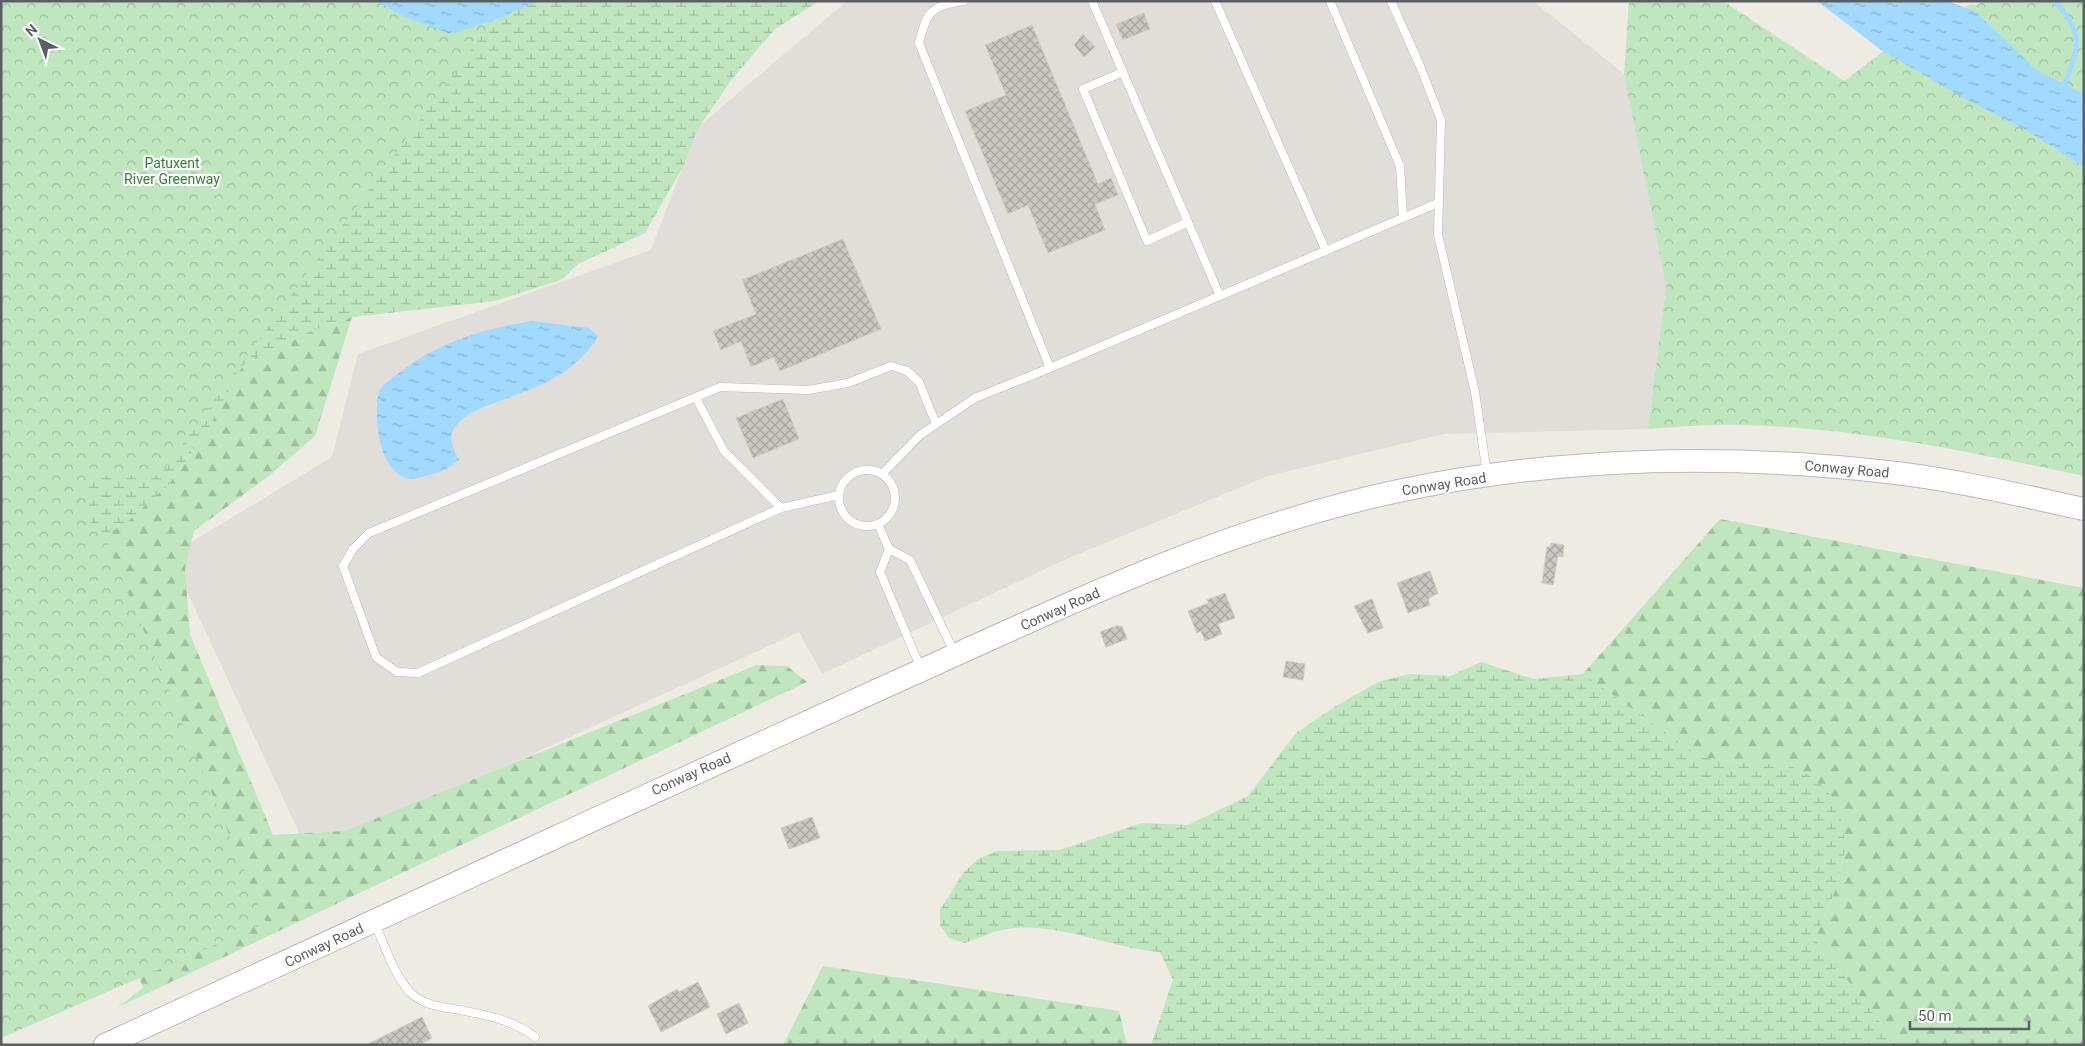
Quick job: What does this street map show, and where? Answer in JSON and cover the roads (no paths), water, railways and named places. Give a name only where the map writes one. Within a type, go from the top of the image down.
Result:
[{"type":"street","name":"Conway Road","points":[[105,1045],[623,805],[1138,575],[1228,539],[1326,509],[1405,489],[1487,476],[1604,465],[1688,462],[1794,464],[1890,472],[1973,486],[2084,509]]},
{"type":"lane","points":[[964,1],[942,4],[924,20],[919,43],[1050,368]]},
{"type":"lane","points":[[1092,1],[1220,296]]},
{"type":"lane","points":[[1215,1],[1326,251]]},
{"type":"lane","points":[[1330,1],[1400,166],[1403,218]]},
{"type":"lane","points":[[1391,1],[1420,66],[1441,120],[1438,235],[1476,392],[1487,476]]},
{"type":"lane","points":[[1123,72],[1083,89],[1147,241],[1188,222]]},
{"type":"lane","points":[[882,474],[920,435],[975,398],[1438,203]]},
{"type":"lane","points":[[839,494],[781,508],[418,673],[397,672],[376,656],[343,566],[353,549],[368,533],[720,388],[808,390],[848,383],[890,366],[907,371],[919,382],[936,424]]},
{"type":"lane","points":[[696,398],[724,451],[781,508]]},
{"type":"lane","points":[[865,470],[882,474],[893,487],[895,504],[886,519],[878,524],[869,526],[850,520],[844,513],[839,494],[848,477],[856,472],[865,470]]},
{"type":"lane","points":[[878,524],[889,549],[910,560],[956,655]]},
{"type":"lane","points":[[889,549],[880,572],[922,671]]},
{"type":"lane","points":[[374,922],[410,992],[421,1001],[433,1006],[504,1020],[517,1025],[535,1037]]},
{"type":"water","points":[[375,1],[538,1],[499,19],[450,34],[403,16]]},
{"type":"water","points":[[1817,1],[1947,1],[1976,12],[2035,69],[2084,94],[2084,167],[2024,129],[1964,98],[1881,50]]},
{"type":"water","points":[[533,321],[589,328],[598,336],[583,356],[563,373],[528,391],[474,412],[460,421],[453,431],[451,440],[459,460],[452,466],[438,473],[412,479],[401,476],[394,471],[384,456],[378,428],[378,397],[380,390],[385,384],[433,351],[465,337]]},
{"type":"waterway","points":[[2055,1],[2071,23],[2076,42],[2073,62],[2063,89]]},
{"type":"park label","name":"Patuxent River Greenway","points":[[172,172]]}]
